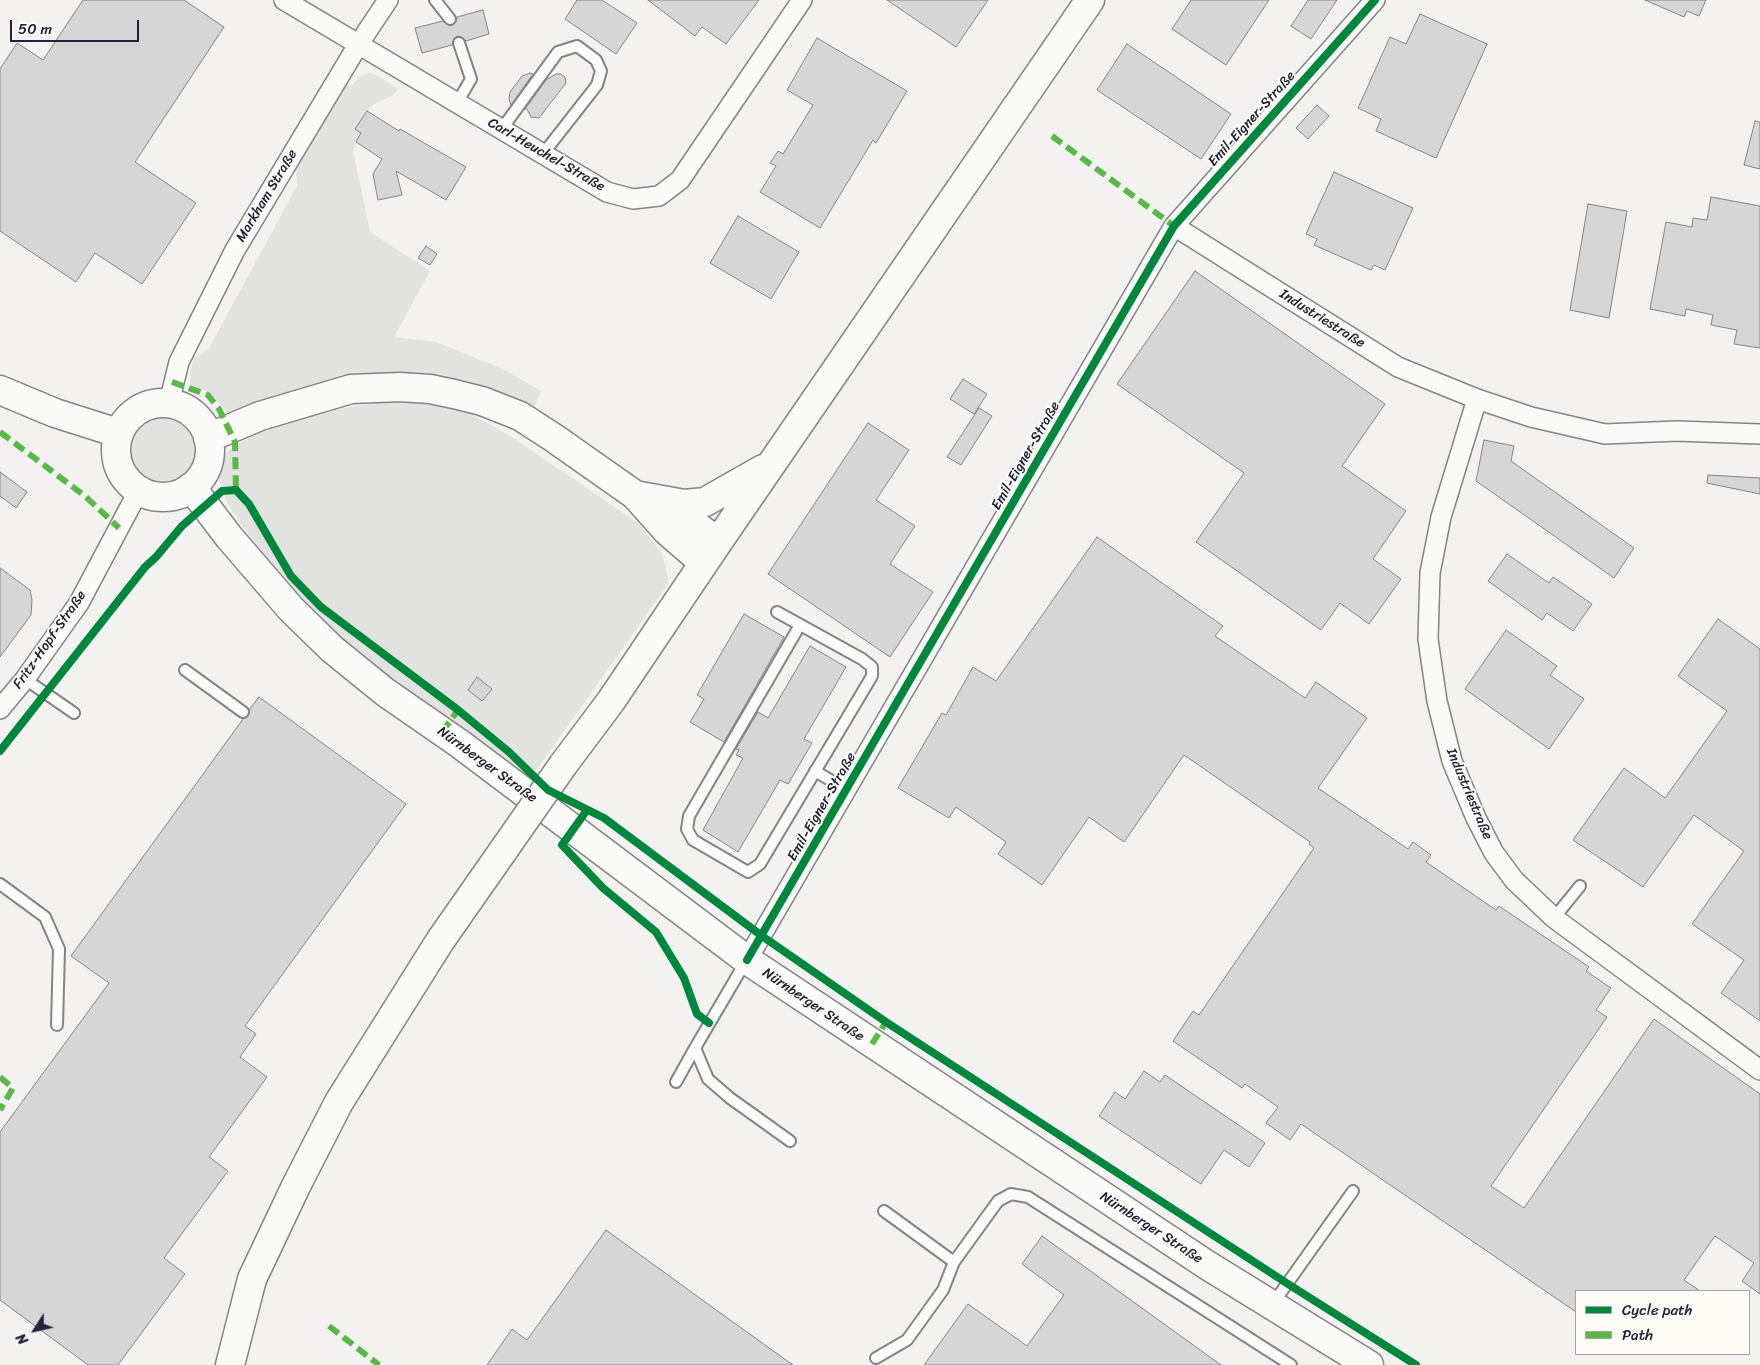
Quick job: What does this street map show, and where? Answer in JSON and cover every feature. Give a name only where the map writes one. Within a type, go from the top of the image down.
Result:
[{"type":"main road","points":[[230,1365],[252,1278],[338,1102],[440,941],[563,764],[611,701],[771,464],[1090,0]]},
{"type":"main road","points":[[208,438],[260,416],[351,389],[400,387],[430,389],[482,401],[520,416],[636,495],[667,531],[711,552]]},
{"type":"main road","points":[[0,390],[55,414],[118,434]]},
{"type":"main road","points":[[153,403],[169,403],[182,407],[194,414],[203,425],[208,438],[210,452],[201,478],[191,488],[179,494],[166,497],[152,496],[139,490],[126,480],[118,466],[116,450],[118,434],[126,419],[138,409],[153,403]]},
{"type":"main road","points":[[636,495],[684,504],[705,502],[771,464]]},
{"type":"main road","name":"Nürnberger Straße","points":[[191,488],[285,602],[332,649],[385,692],[468,750],[747,960],[1271,1306],[1370,1365]]},
{"type":"main road","points":[[663,501],[711,552]]},
{"type":"street","name":"Carl-Heuchel-Straße","points":[[284,0],[607,192],[633,199],[659,196],[680,180],[802,0]]},
{"type":"street","name":"Markham Straße","points":[[169,403],[172,382],[179,362],[235,250],[358,44],[388,0]]},
{"type":"street","name":"Emil-Eigner-Straße","points":[[747,960],[1174,226],[1374,0]]},
{"type":"street","name":"Industriestraße","points":[[1174,226],[1398,366],[1477,398],[1531,416],[1605,434],[1677,431],[1760,434]]},
{"type":"street","name":"Industriestraße","points":[[1477,398],[1441,517],[1430,573],[1428,639],[1437,701],[1452,761],[1476,818],[1494,853],[1514,880],[1554,918],[1760,1069]]},
{"type":"street","name":"Fritz-Hopf-Straße","points":[[0,709],[25,679],[79,603],[139,490]]},
{"type":"lane","points":[[435,0],[450,19]]},
{"type":"lane","points":[[457,103],[471,79],[459,43]]},
{"type":"lane","points":[[501,130],[558,52],[577,46],[596,60],[601,71],[597,84],[543,154]]},
{"type":"lane","points":[[776,612],[800,625],[862,659],[872,667],[872,676],[760,864],[748,872],[693,840],[687,829],[689,816],[800,625]]},
{"type":"lane","points":[[185,670],[243,712]]},
{"type":"lane","points":[[25,679],[74,713]]},
{"type":"lane","points":[[815,771],[847,790]]},
{"type":"lane","points":[[0,884],[45,917],[59,949],[56,1025]]},
{"type":"lane","points":[[1554,918],[1580,886]]},
{"type":"lane","points":[[676,1082],[747,960]]},
{"type":"lane","points":[[695,1048],[708,1078],[730,1098],[790,1141]]},
{"type":"lane","points":[[1271,1306],[1353,1191]]},
{"type":"lane","points":[[876,1358],[907,1340],[943,1290],[954,1262],[998,1201],[1011,1194],[1028,1197],[1291,1365]]},
{"type":"lane","points":[[884,1211],[954,1262]]},
{"type":"shaded area","points":[[369,73],[375,74],[398,89],[393,95],[372,105],[356,129],[361,133],[353,151],[370,232],[430,271],[394,337],[436,342],[503,369],[541,391],[532,411],[510,398],[468,381],[413,374],[229,415],[211,393],[190,385],[190,373],[194,357],[208,350],[297,186],[296,167],[347,83],[351,87],[359,76]]},
{"type":"shaded area","points":[[400,399],[464,410],[512,437],[638,523],[662,553],[669,583],[528,782],[388,685],[294,600],[228,505],[219,480],[221,462],[228,451],[253,435],[315,413]]},
{"type":"shaded area","points":[[163,418],[181,424],[189,432],[195,450],[189,468],[181,476],[163,482],[145,476],[137,468],[131,450],[137,432],[145,424]]},
{"type":"building","points":[[83,0],[184,0],[224,27],[135,162],[196,203],[142,284],[95,253],[76,282],[0,231],[0,69],[17,43],[43,60]]},
{"type":"building","points":[[577,0],[602,0],[637,23],[616,54],[565,19]]},
{"type":"building","points":[[648,0],[759,0],[726,44],[702,27],[695,36]]},
{"type":"building","points":[[887,0],[988,0],[956,47]]},
{"type":"building","points":[[1191,0],[1269,0],[1226,65],[1172,29]]},
{"type":"building","points":[[1308,0],[1337,0],[1311,39],[1291,26]]},
{"type":"building","points":[[1645,0],[1706,0],[1699,16],[1687,11],[1684,17]]},
{"type":"building","points":[[483,10],[489,34],[466,41],[457,36],[452,45],[422,53],[415,28],[443,21],[451,26],[456,22],[457,17]]},
{"type":"building","points":[[1420,14],[1487,44],[1436,158],[1376,131],[1381,119],[1358,108],[1390,37],[1406,44]]},
{"type":"building","points":[[817,38],[907,91],[876,143],[873,140],[820,228],[760,192],[776,166],[770,163],[778,151],[783,154],[813,105],[787,90]]},
{"type":"building","points":[[1127,44],[1231,114],[1201,159],[1097,90]]},
{"type":"building","points":[[530,73],[533,74],[511,105],[509,99],[510,92],[522,76]]},
{"type":"building","points":[[556,74],[561,74],[565,77],[566,83],[539,118],[531,117],[527,109],[525,109],[546,80]]},
{"type":"building","points":[[1317,105],[1329,116],[1308,139],[1296,128]]},
{"type":"building","points":[[367,111],[399,131],[400,129],[466,167],[446,200],[396,171],[402,195],[378,200],[373,174],[382,159],[356,142],[361,133],[355,129]]},
{"type":"building","points":[[1755,121],[1760,122],[1760,169],[1744,165]]},
{"type":"building","points":[[1334,172],[1413,208],[1385,270],[1374,265],[1371,270],[1314,245],[1317,239],[1306,234]]},
{"type":"building","points":[[1711,197],[1760,206],[1760,348],[1734,344],[1737,330],[1711,325],[1713,315],[1686,309],[1685,316],[1650,309],[1666,222],[1692,227],[1693,218],[1707,220]]},
{"type":"building","points":[[1588,204],[1627,211],[1609,318],[1570,310]]},
{"type":"building","points":[[738,216],[799,252],[771,299],[710,263]]},
{"type":"building","points":[[426,246],[437,254],[430,265],[418,258]]},
{"type":"building","points":[[1195,271],[1385,404],[1342,466],[1406,511],[1373,559],[1401,579],[1369,624],[1340,603],[1321,630],[1196,542],[1244,473],[1117,384]]},
{"type":"building","points":[[963,379],[987,394],[974,414],[950,399]]},
{"type":"building","points":[[979,408],[992,416],[961,465],[947,457]]},
{"type":"building","points":[[868,423],[909,450],[876,500],[915,526],[890,564],[933,592],[890,657],[768,574]]},
{"type":"building","points":[[1484,440],[1514,446],[1511,461],[1634,548],[1614,578],[1476,481]]},
{"type":"building","points":[[0,472],[27,492],[16,508],[0,496]]},
{"type":"building","points":[[1708,475],[1760,478],[1760,494],[1707,483]]},
{"type":"building","points":[[1097,537],[1223,626],[1215,636],[1305,698],[1316,682],[1367,718],[1318,788],[1408,849],[1413,842],[1431,855],[1426,862],[1496,910],[1499,906],[1589,967],[1586,971],[1611,988],[1596,1010],[1607,1017],[1491,1186],[1524,1208],[1654,1019],[1760,1094],[1760,1294],[1742,1281],[1754,1263],[1715,1236],[1684,1280],[1699,1290],[1575,1290],[1575,1311],[1301,1124],[1290,1140],[1266,1123],[1278,1107],[1245,1084],[1242,1088],[1173,1041],[1193,1011],[1199,1015],[1314,848],[1309,844],[1310,842],[1184,755],[1124,842],[1089,817],[1042,885],[998,854],[1006,842],[956,807],[949,818],[898,788],[942,713],[946,715],[973,667],[996,681]]},
{"type":"building","points":[[1507,554],[1549,583],[1553,577],[1592,604],[1573,631],[1547,613],[1542,620],[1488,581]]},
{"type":"building","points":[[0,568],[30,590],[32,600],[31,615],[0,657]]},
{"type":"building","points":[[744,614],[784,637],[724,742],[690,722],[704,699],[697,695]]},
{"type":"building","points":[[1718,619],[1760,649],[1760,1021],[1721,993],[1744,960],[1692,924],[1744,851],[1694,815],[1643,887],[1573,840],[1624,768],[1665,798],[1727,711],[1678,676]]},
{"type":"building","points":[[1506,630],[1557,666],[1550,675],[1584,699],[1549,749],[1465,689]]},
{"type":"building","points":[[810,646],[846,667],[804,739],[812,743],[788,784],[780,780],[738,852],[703,830],[743,758],[736,755],[739,750],[736,749],[758,712],[768,718]]},
{"type":"building","points":[[477,677],[492,689],[482,701],[468,690]]},
{"type":"building","points":[[259,697],[406,804],[245,1026],[256,1034],[240,1057],[267,1077],[209,1157],[228,1171],[164,1258],[185,1274],[118,1365],[88,1365],[0,1300],[0,1132],[109,983],[71,956],[243,719],[248,716],[249,710]]},
{"type":"building","points":[[1144,1071],[1160,1082],[1165,1075],[1265,1143],[1249,1167],[1224,1150],[1201,1184],[1099,1116],[1115,1092],[1125,1099]]},
{"type":"building","points":[[606,1230],[793,1365],[487,1365],[512,1329],[527,1340]]},
{"type":"building","points":[[1042,1236],[1221,1365],[924,1365],[968,1304],[1027,1346],[1064,1295],[1022,1264]]},
{"type":"marked path","points":[[1052,136],[1174,226]]},
{"type":"marked path","points":[[172,382],[208,395],[219,409],[235,442],[236,490]]},
{"type":"marked path","points":[[0,432],[85,496],[119,528]]},
{"type":"marked path","points":[[442,732],[458,710]]},
{"type":"marked path","points":[[872,1044],[886,1022]]},
{"type":"marked path","points":[[0,1077],[13,1088],[0,1110]]},
{"type":"marked path","points":[[329,1326],[379,1365]]},
{"type":"cycle path","points":[[747,960],[1174,226],[1375,0]]},
{"type":"cycle path","points":[[0,751],[145,567],[182,526],[222,491],[236,490],[249,504],[291,576],[321,607],[458,710],[509,752],[548,790],[604,818],[762,936],[886,1022],[1288,1284],[1416,1365]]},
{"type":"cycle path","points":[[587,810],[562,845],[603,888],[656,932],[684,978],[697,1014],[709,1023]]}]
